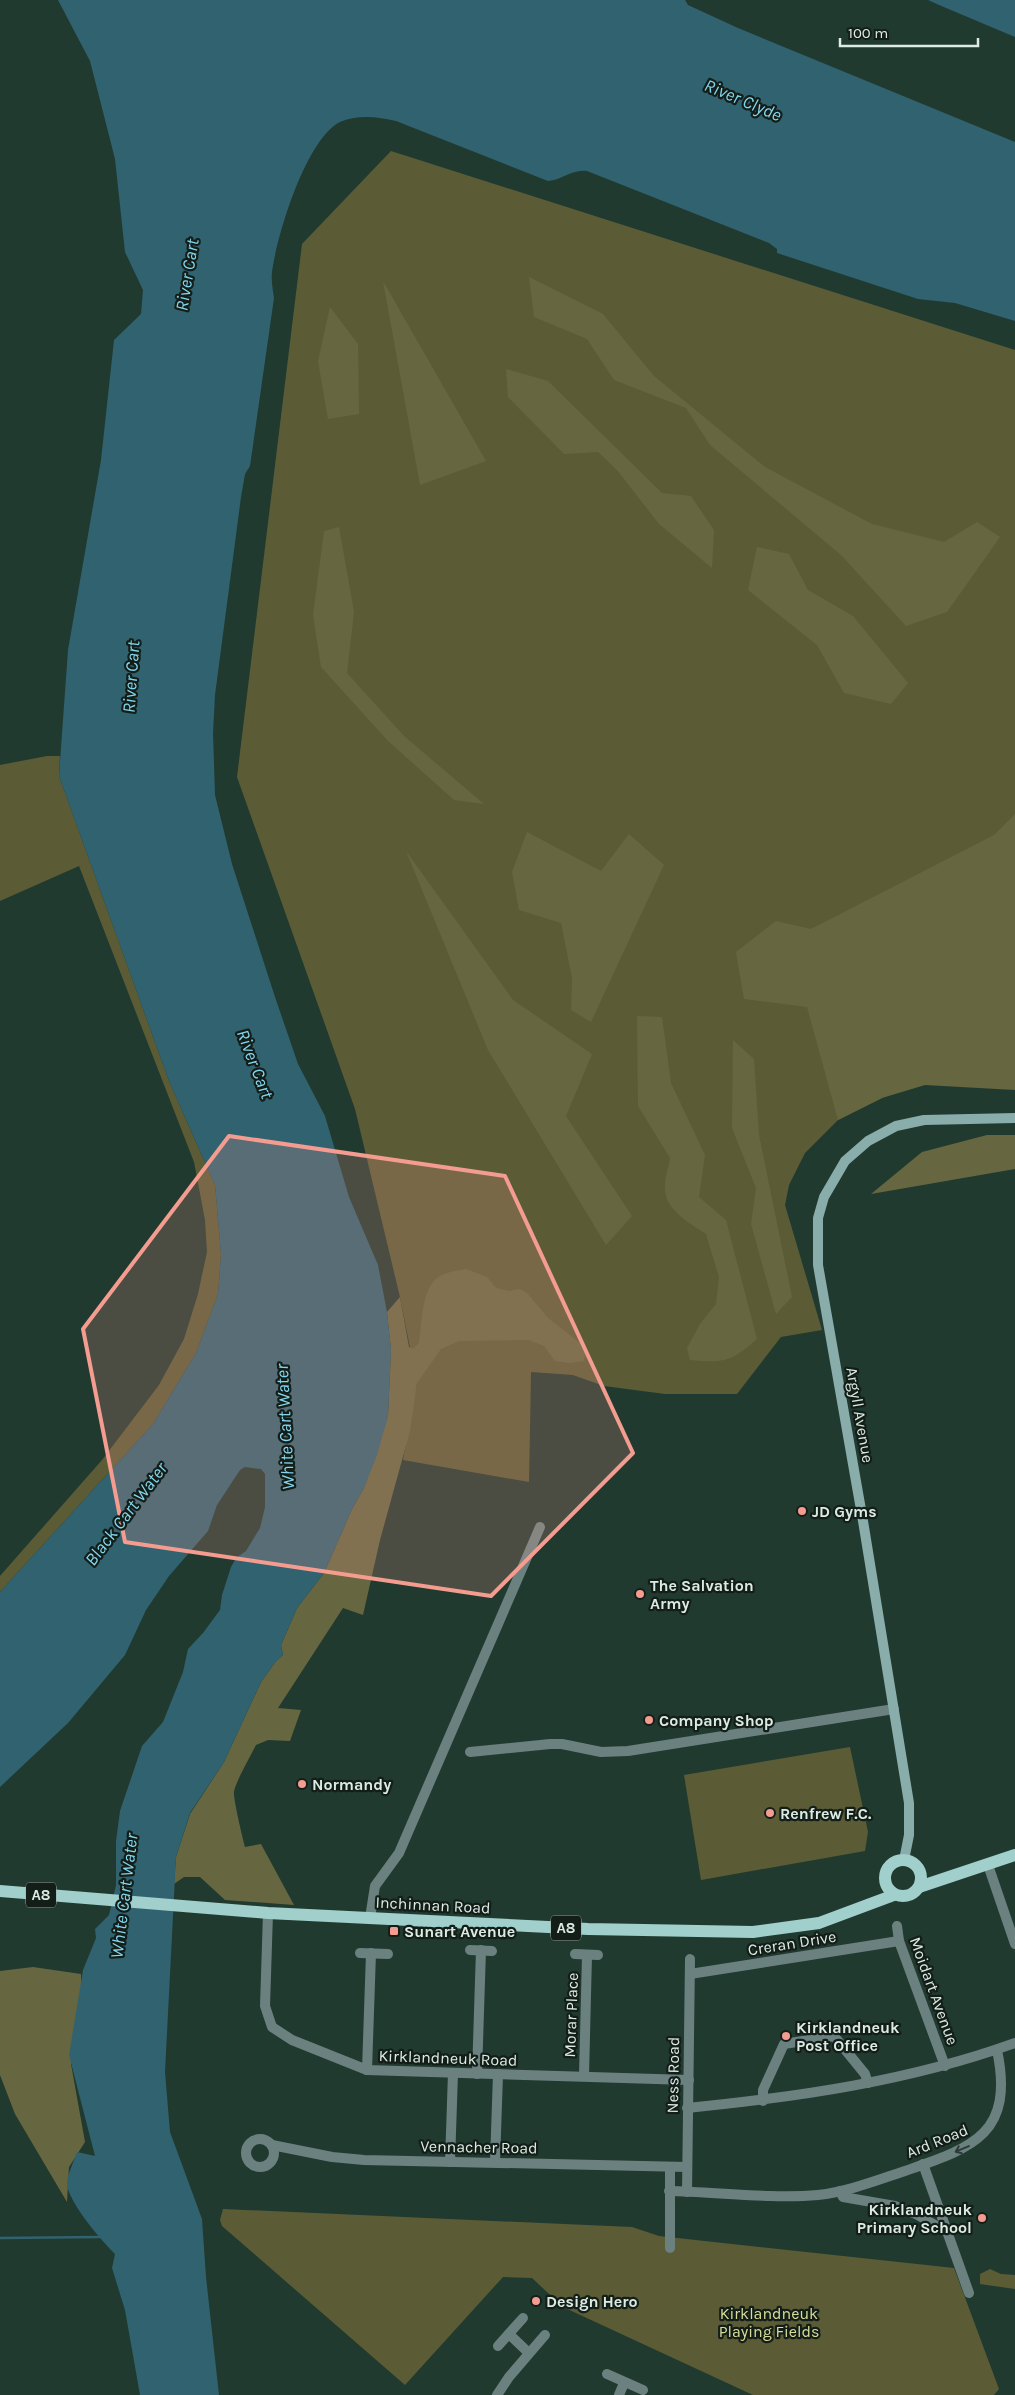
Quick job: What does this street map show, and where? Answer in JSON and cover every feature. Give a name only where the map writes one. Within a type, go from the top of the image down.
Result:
[{"type":"main road","points":[[919,1887],[920,1874],[916,1866],[904,1860],[893,1862],[884,1876],[884,1882],[894,1895],[911,1895],[919,1887],[939,1879],[988,1866],[1015,1856]]},
{"type":"main road","points":[[920,1874],[939,1879]]},
{"type":"main road","name":"Inchinnan Road","points":[[862,1906],[884,1882]]},
{"type":"main road","name":"Inchinnan Road","points":[[0,1891],[268,1913],[588,1929],[753,1932],[812,1924],[894,1895]]},
{"type":"street","name":"Argyll Avenue","points":[[904,1860],[909,1835],[909,1803],[863,1521],[818,1265],[818,1218],[824,1197],[845,1161],[868,1141],[896,1126],[924,1120],[1015,1118]]},
{"type":"street","points":[[370,1918],[375,1886],[399,1853],[540,1527]]},
{"type":"street","points":[[470,1752],[550,1744],[562,1744],[601,1752],[628,1751],[894,1709]]},
{"type":"street","points":[[988,1866],[1015,1944]]},
{"type":"street","name":"Kirklandneuk Road","points":[[268,1913],[265,2006],[272,2027],[292,2040],[368,2070],[689,2080]]},
{"type":"street","name":"Moidart Avenue","points":[[896,1926],[899,1941],[945,2066]]},
{"type":"street","name":"Creran Drive","points":[[690,1974],[899,1941]]},
{"type":"street","points":[[470,1950],[492,1951]]},
{"type":"street","points":[[477,2074],[481,1950]]},
{"type":"street","points":[[368,2070],[365,1953],[388,1954]]},
{"type":"street","name":"Morar Place","points":[[575,1954],[593,1955],[584,2076]]},
{"type":"street","name":"Ness Road","points":[[687,2192],[690,1959]]},
{"type":"street","points":[[764,2100],[763,2090],[784,2044],[834,2036],[865,2074],[868,2083]]},
{"type":"street","points":[[688,2108],[764,2100],[868,2083],[945,2066],[1015,2043]]},
{"type":"street","name":"Ard Road","points":[[669,2191],[808,2195],[840,2191],[923,2164],[974,2144],[994,2124],[1000,2112],[1006,2087],[997,2050]]},
{"type":"street","points":[[450,2162],[453,2073]]},
{"type":"street","points":[[495,2162],[498,2074]]},
{"type":"street","name":"Vennacher Road","points":[[272,2145],[332,2157],[450,2162],[687,2167]]},
{"type":"street","points":[[923,2164],[969,2293]]},
{"type":"street","points":[[670,2166],[670,2248]]},
{"type":"street","points":[[840,2191],[843,2197],[894,2206],[916,2214],[947,2232]]},
{"type":"street","points":[[498,2346],[523,2318]]},
{"type":"street","points":[[509,2334],[529,2353]]},
{"type":"street","points":[[497,2395],[545,2335]]},
{"type":"street","points":[[607,2374],[643,2390]]},
{"type":"street","points":[[619,2395],[624,2383]]},
{"type":"highlighted area","points":[[229,1136],[505,1176],[633,1453],[491,1596],[125,1542],[83,1329]]},
{"type":"green space","points":[[391,151],[1015,350],[1015,915],[882,1098],[838,1120],[805,1153],[789,1185],[785,1205],[822,1330],[781,1337],[737,1394],[665,1394],[604,1386],[573,1375],[531,1372],[529,1482],[403,1460],[417,1383],[400,1297],[355,1109],[237,777],[302,244]]},
{"type":"green space","points":[[529,277],[603,314],[654,376],[765,467],[872,524],[944,542],[977,522],[1000,537],[947,612],[906,626],[841,555],[710,445],[686,408],[614,380],[587,339],[534,317]]},
{"type":"green space","points":[[383,281],[486,461],[420,485]]},
{"type":"green space","points":[[330,307],[358,344],[359,414],[328,419],[318,361]]},
{"type":"green space","points":[[506,369],[548,381],[662,493],[691,496],[714,530],[712,568],[659,524],[617,470],[598,452],[564,454],[508,397]]},
{"type":"green space","points":[[339,527],[354,612],[347,673],[404,736],[484,804],[454,800],[388,741],[321,667],[313,615],[324,531]]},
{"type":"green space","points":[[757,547],[789,554],[808,590],[853,616],[908,683],[891,704],[844,693],[817,645],[748,590]]},
{"type":"green space","points":[[47,756],[60,756],[59,776],[169,1081],[215,1185],[221,1254],[218,1294],[196,1353],[153,1424],[0,1592],[0,1576],[102,1460],[159,1385],[184,1339],[198,1294],[207,1252],[205,1220],[194,1162],[79,866],[0,901],[0,765]]},
{"type":"green space","points":[[1015,814],[1015,1090],[925,1085],[882,1098],[838,1120],[807,1007],[744,999],[736,952],[776,921],[811,929],[994,835]]},
{"type":"green space","points":[[527,832],[601,871],[629,834],[664,865],[591,1022],[571,1010],[572,978],[561,923],[519,910],[512,872]]},
{"type":"green space","points":[[406,851],[513,1000],[592,1054],[566,1116],[632,1216],[606,1245],[488,1050]]},
{"type":"green space","points":[[637,1016],[662,1017],[671,1083],[705,1155],[699,1197],[726,1220],[757,1339],[733,1357],[719,1361],[690,1360],[687,1348],[700,1324],[716,1304],[719,1277],[706,1234],[680,1216],[666,1197],[665,1181],[670,1158],[638,1106]]},
{"type":"green space","points":[[733,1040],[754,1059],[759,1135],[792,1297],[776,1314],[751,1224],[756,1188],[732,1128]]},
{"type":"green space","points":[[987,1135],[1015,1135],[1015,1169],[871,1194],[922,1152]]},
{"type":"green space","points":[[466,1269],[487,1277],[496,1288],[509,1291],[519,1289],[527,1293],[548,1318],[580,1343],[585,1355],[584,1361],[569,1363],[555,1361],[544,1346],[529,1340],[459,1341],[441,1349],[417,1383],[410,1431],[380,1540],[363,1615],[343,1608],[278,1708],[301,1710],[290,1741],[268,1740],[256,1745],[235,1788],[235,1802],[245,1847],[261,1844],[294,1905],[225,1900],[200,1877],[184,1877],[174,1884],[176,1857],[190,1814],[224,1762],[261,1682],[276,1661],[283,1655],[281,1645],[297,1608],[324,1573],[352,1509],[364,1488],[388,1416],[391,1350],[387,1312],[400,1297],[409,1347],[413,1349],[419,1343],[425,1300],[431,1285],[443,1275]]},
{"type":"green space","name":"Renfrew F.C.","points":[[850,1747],[868,1832],[865,1851],[701,1880],[684,1775]]},
{"type":"green space","points":[[33,1967],[81,1974],[81,1992],[71,2064],[85,2142],[69,2167],[67,2202],[15,2114],[0,2075],[0,1971]]},
{"type":"green space","name":"Kirklandneuk Playing Fields","points":[[223,2209],[632,2227],[659,2236],[954,2268],[999,2389],[994,2395],[753,2395],[563,2307],[532,2278],[503,2277],[405,2385],[222,2226],[220,2220]]},
{"type":"green space","points":[[990,2269],[1001,2274],[1015,2275],[1015,2289],[980,2284],[980,2274]]},
{"type":"water","points":[[58,0],[685,0],[688,5],[738,28],[1015,142],[1015,321],[955,303],[918,299],[777,253],[777,249],[769,243],[587,171],[572,173],[548,181],[396,121],[382,118],[361,117],[340,122],[328,132],[316,147],[295,190],[280,235],[272,272],[274,298],[250,466],[245,474],[241,497],[215,695],[213,733],[215,795],[232,864],[298,1064],[325,1116],[349,1197],[378,1265],[387,1312],[391,1350],[388,1416],[377,1455],[364,1488],[352,1509],[324,1573],[297,1608],[281,1645],[283,1655],[276,1661],[261,1682],[224,1762],[190,1813],[176,1857],[165,2072],[170,2132],[202,2219],[206,2277],[219,2395],[140,2395],[125,2310],[112,2268],[115,2254],[86,2220],[68,2190],[67,2182],[77,2152],[95,2156],[69,2055],[83,1970],[96,1938],[95,1929],[109,1915],[116,1885],[116,1841],[120,1811],[142,1746],[163,1722],[183,1672],[188,1649],[220,1610],[222,1595],[231,1567],[236,1558],[246,1551],[260,1528],[265,1507],[265,1474],[261,1469],[245,1467],[240,1470],[217,1505],[208,1531],[169,1576],[146,1610],[125,1655],[68,1723],[0,1787],[0,1592],[153,1424],[196,1353],[218,1294],[221,1254],[215,1185],[169,1081],[59,776],[68,650],[101,460],[114,340],[141,314],[143,290],[125,252],[115,159],[90,61]]},
{"type":"water","points":[[928,0],[1015,0],[1015,37],[939,5]]},
{"type":"waterway","points":[[0,2238],[101,2237]]},
{"type":"place","name":"JD Gyms","points":[[802,1511]]},
{"type":"place","name":"The Salvation Army","points":[[640,1594]]},
{"type":"place","name":"Company Shop","points":[[649,1720]]},
{"type":"place","name":"Normandy","points":[[302,1784]]},
{"type":"place","name":"Renfrew F.C.","points":[[770,1813]]},
{"type":"place","name":"Sunart Avenue","points":[[394,1931]]},
{"type":"place","name":"Kirklandneuk Post Office","points":[[786,2036]]},
{"type":"place","name":"Kirklandneuk Primary School","points":[[982,2218]]},
{"type":"place","name":"Design Hero","points":[[536,2301]]},
{"type":"water label","name":"River Clyde","points":[[743,100]]},
{"type":"water label","name":"River Cart","points":[[187,275]]},
{"type":"water label","name":"River Cart","points":[[131,677]]},
{"type":"water label","name":"River Cart","points":[[255,1064]]},
{"type":"water label","name":"White Cart Water","points":[[285,1427]]},
{"type":"water label","name":"Black Cart Water","points":[[126,1514]]},
{"type":"water label","name":"White Cart Water","points":[[124,1896]]}]
